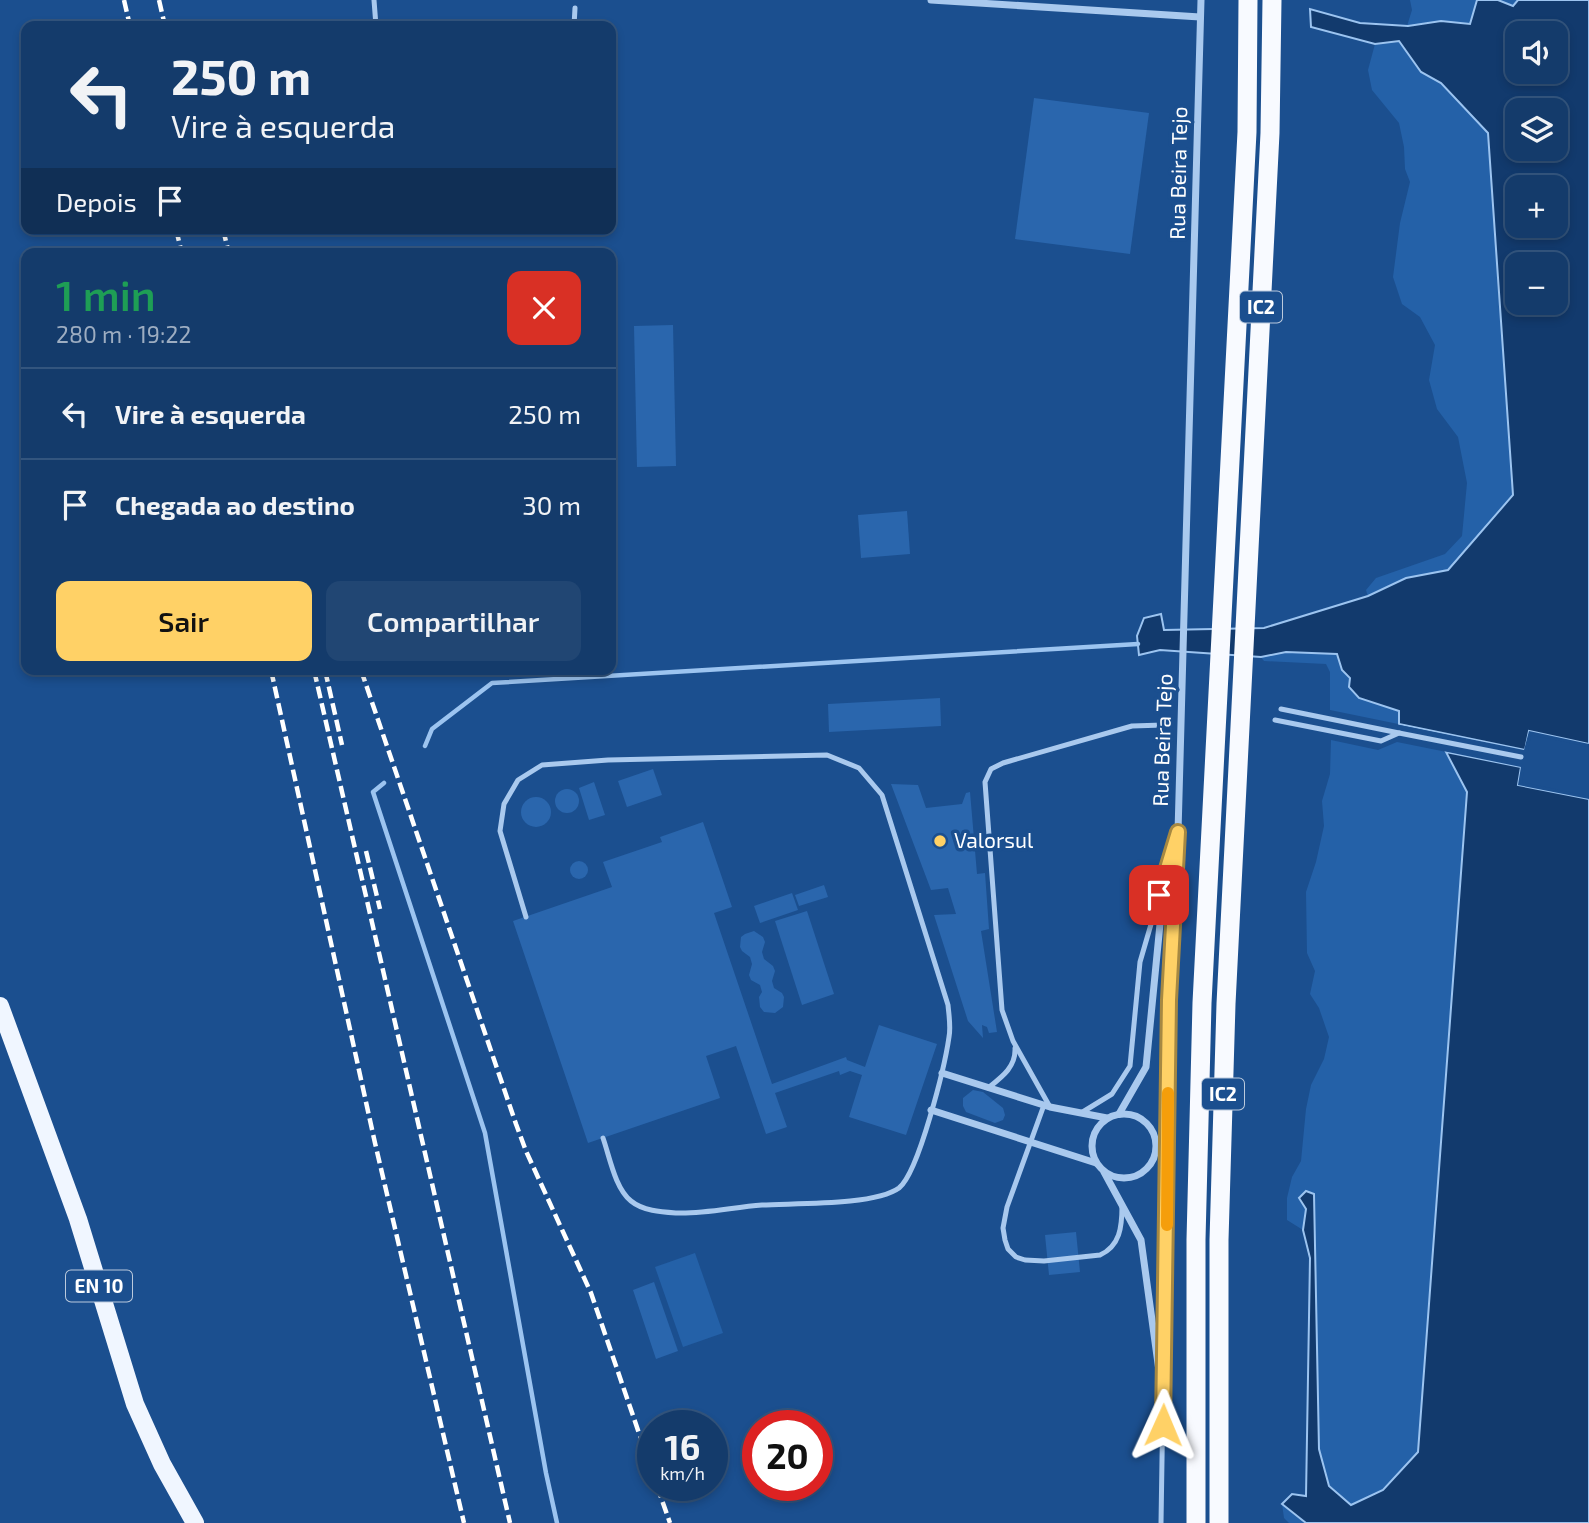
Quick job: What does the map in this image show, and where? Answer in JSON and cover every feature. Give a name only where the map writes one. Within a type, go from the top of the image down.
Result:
[{"type":"highway","name":"IC2","points":[[1196,1523],[1196,1240],[1201,1031],[1247,132],[1248,0]]},
{"type":"highway","name":"IC2","points":[[1219,1523],[1219,1240],[1225,1018],[1270,133],[1272,0]]},
{"type":"main road","name":"EN 10","points":[[0,1006],[78,1219],[135,1404],[162,1464],[195,1523]]},
{"type":"street","points":[[931,0],[1200,17]]},
{"type":"street","name":"Rua Beira Tejo","points":[[1178,832],[1201,0]]},
{"type":"street","points":[[1119,1114],[1146,1068],[1165,873],[1178,832]]},
{"type":"street","points":[[942,1073],[1047,1106],[1107,1118],[1119,1114],[1130,1115],[1148,1125],[1156,1144],[1151,1164],[1134,1177],[1124,1179],[1104,1172]]},
{"type":"street","points":[[931,1110],[1096,1163]]},
{"type":"street","points":[[1107,1118],[1094,1133],[1091,1143],[1096,1163],[1104,1172],[1141,1240],[1163,1401]]},
{"type":"lane","points":[[374,0],[376,21]]},
{"type":"lane","points":[[1058,0],[1060,9]]},
{"type":"lane","points":[[574,21],[575,8]]},
{"type":"lane","points":[[1281,709],[1521,757]]},
{"type":"lane","points":[[1275,719],[1381,741],[1399,733]]},
{"type":"lane","points":[[1122,1204],[1120,1234],[1107,1252],[1100,1255],[1044,1261],[1025,1260],[1016,1257],[1009,1249],[1003,1228],[1007,1207],[1047,1106],[1013,1041],[1002,1010],[985,782],[988,774],[1003,763],[1132,726],[1163,725]]},
{"type":"lane","points":[[526,917],[500,831],[503,804],[518,780],[542,765],[608,760],[827,755],[859,768],[882,795],[948,1005],[950,1034],[931,1110],[906,1179],[898,1189],[877,1196],[832,1203],[762,1205],[678,1213],[650,1210],[632,1202],[621,1190],[603,1138]]},
{"type":"lane","name":"Rua Beira Tejo","points":[[1161,1523],[1169,1000],[1178,832]]},
{"type":"lane","points":[[1081,1114],[1112,1094],[1130,1066],[1140,962],[1165,873]]},
{"type":"lane","points":[[988,1088],[1010,1069],[1014,1061],[1013,1041]]},
{"type":"shaded area","points":[[1410,0],[1589,0],[1589,478],[1525,750],[1330,710],[1330,672],[1326,664],[1264,661],[1261,657],[1161,650],[1139,655],[1137,636],[1144,618],[1161,614],[1164,629],[1264,628],[1368,597],[1366,590],[1376,578],[1445,554],[1462,536],[1467,483],[1458,437],[1437,409],[1429,380],[1435,345],[1420,317],[1402,304],[1393,277],[1400,223],[1410,182],[1405,169],[1399,123],[1372,90],[1368,70],[1375,44],[1311,27],[1310,9],[1360,23],[1407,26],[1412,10]]},
{"type":"shaded area","points":[[1477,0],[1498,0],[1513,6],[1518,0],[1589,0],[1589,744],[1529,731],[1525,750],[1399,724],[1399,711],[1359,698],[1349,687],[1350,678],[1342,670],[1337,654],[1286,652],[1261,657],[1160,650],[1139,655],[1137,636],[1144,618],[1161,614],[1164,630],[1264,628],[1368,596],[1406,578],[1448,570],[1513,495],[1488,133],[1441,83],[1421,72],[1399,41],[1375,44],[1311,27],[1310,9],[1360,23],[1408,26],[1441,21],[1470,24]]},
{"type":"shaded area","points":[[1331,740],[1378,750],[1397,742],[1521,767],[1518,784],[1492,1523],[1289,1523],[1284,1518],[1282,1504],[1292,1494],[1306,1496],[1310,1258],[1303,1230],[1287,1220],[1287,1198],[1292,1177],[1301,1161],[1311,1085],[1324,1059],[1329,1037],[1319,1008],[1310,994],[1315,971],[1307,953],[1306,892],[1324,826],[1322,801],[1330,774]]},
{"type":"shaded area","points":[[1446,752],[1521,767],[1518,785],[1589,799],[1589,1523],[1306,1523],[1282,1504],[1292,1494],[1306,1496],[1310,1258],[1303,1230],[1306,1209],[1299,1198],[1306,1191],[1314,1194],[1319,1449],[1329,1486],[1351,1505],[1383,1490],[1418,1452],[1467,792]]},
{"type":"shaded area","points":[[695,1253],[723,1333],[683,1347],[655,1267]]},
{"type":"pier","points":[[1395,724],[1524,750],[1529,731],[1589,744],[1589,747],[1531,735],[1528,751],[1524,754],[1398,728]]},
{"type":"pier","points":[[1444,749],[1522,764],[1525,767],[1522,782],[1589,796],[1589,799],[1518,785],[1521,767],[1443,751]]},
{"type":"building","points":[[1034,98],[1149,113],[1130,254],[1015,239]]},
{"type":"building","points":[[673,325],[676,466],[637,467],[634,326]]},
{"type":"building","points":[[907,511],[910,554],[861,558],[858,515]]},
{"type":"building","points":[[940,698],[941,726],[829,732],[828,704]]},
{"type":"building","points":[[653,769],[662,795],[627,807],[618,781]]},
{"type":"building","points":[[594,782],[605,815],[589,820],[579,788]]},
{"type":"building","points":[[891,784],[918,785],[926,808],[962,804],[966,793],[970,792],[977,874],[985,873],[989,929],[981,931],[997,1032],[989,1033],[987,1027],[982,1025],[983,1038],[968,1021],[934,915],[956,914],[948,888],[931,890]]},
{"type":"building","points":[[567,789],[578,796],[579,801],[572,812],[567,813],[556,806],[555,801],[562,790]]},
{"type":"building","points":[[536,797],[546,802],[551,812],[546,822],[536,827],[526,822],[521,812],[526,802]]},
{"type":"building","points":[[703,822],[732,907],[714,913],[772,1084],[846,1057],[847,1060],[865,1067],[879,1025],[937,1044],[906,1135],[849,1117],[862,1075],[850,1071],[840,1075],[839,1071],[775,1093],[787,1127],[766,1134],[736,1046],[706,1056],[720,1098],[588,1143],[513,921],[612,887],[603,862],[662,842],[660,837]]},
{"type":"building","points":[[579,861],[585,864],[588,870],[585,876],[579,879],[573,876],[570,870],[573,864]]},
{"type":"building","points":[[824,885],[828,897],[799,906],[795,895]]},
{"type":"building","points":[[792,893],[798,910],[760,923],[754,906]]},
{"type":"building","points":[[807,911],[834,994],[802,1005],[775,921]]},
{"type":"building","points":[[754,931],[763,937],[764,959],[775,971],[772,981],[774,988],[784,997],[783,1007],[775,1013],[764,1012],[760,1007],[760,985],[751,980],[750,957],[740,947],[741,937]]},
{"type":"building","points":[[973,1090],[983,1092],[1003,1108],[1003,1120],[995,1123],[966,1112],[963,1098]]},
{"type":"building","points":[[1076,1232],[1080,1272],[1049,1275],[1045,1235]]},
{"type":"building","points":[[654,1282],[678,1351],[656,1359],[633,1290]]},
{"type":"waterway","points":[[425,746],[432,729],[492,683],[1138,644]]},
{"type":"waterway","points":[[384,783],[373,792],[485,1133],[557,1523]]},
{"type":"railway","points":[[124,0],[129,21]]},
{"type":"railway","points":[[159,0],[164,21]]},
{"type":"railway","points":[[177,235],[181,248]]},
{"type":"railway","points":[[224,235],[228,248]]},
{"type":"railway","points":[[272,675],[375,1143],[464,1523]]},
{"type":"railway","points":[[315,675],[510,1523]]},
{"type":"railway","points":[[326,675],[342,745]]},
{"type":"railway","points":[[363,675],[516,1124],[591,1293],[637,1427]]},
{"type":"railway","points":[[366,851],[380,909]]},
{"type":"railway","points":[[662,1501],[670,1523]]},
{"type":"slow traffic","points":[[1167,1225],[1168,1093]]},
{"type":"place","name":"Valorsul","points":[[940,841]]},
{"type":"route","points":[[1159,895],[1178,832],[1169,1000],[1163,1425]]}]
